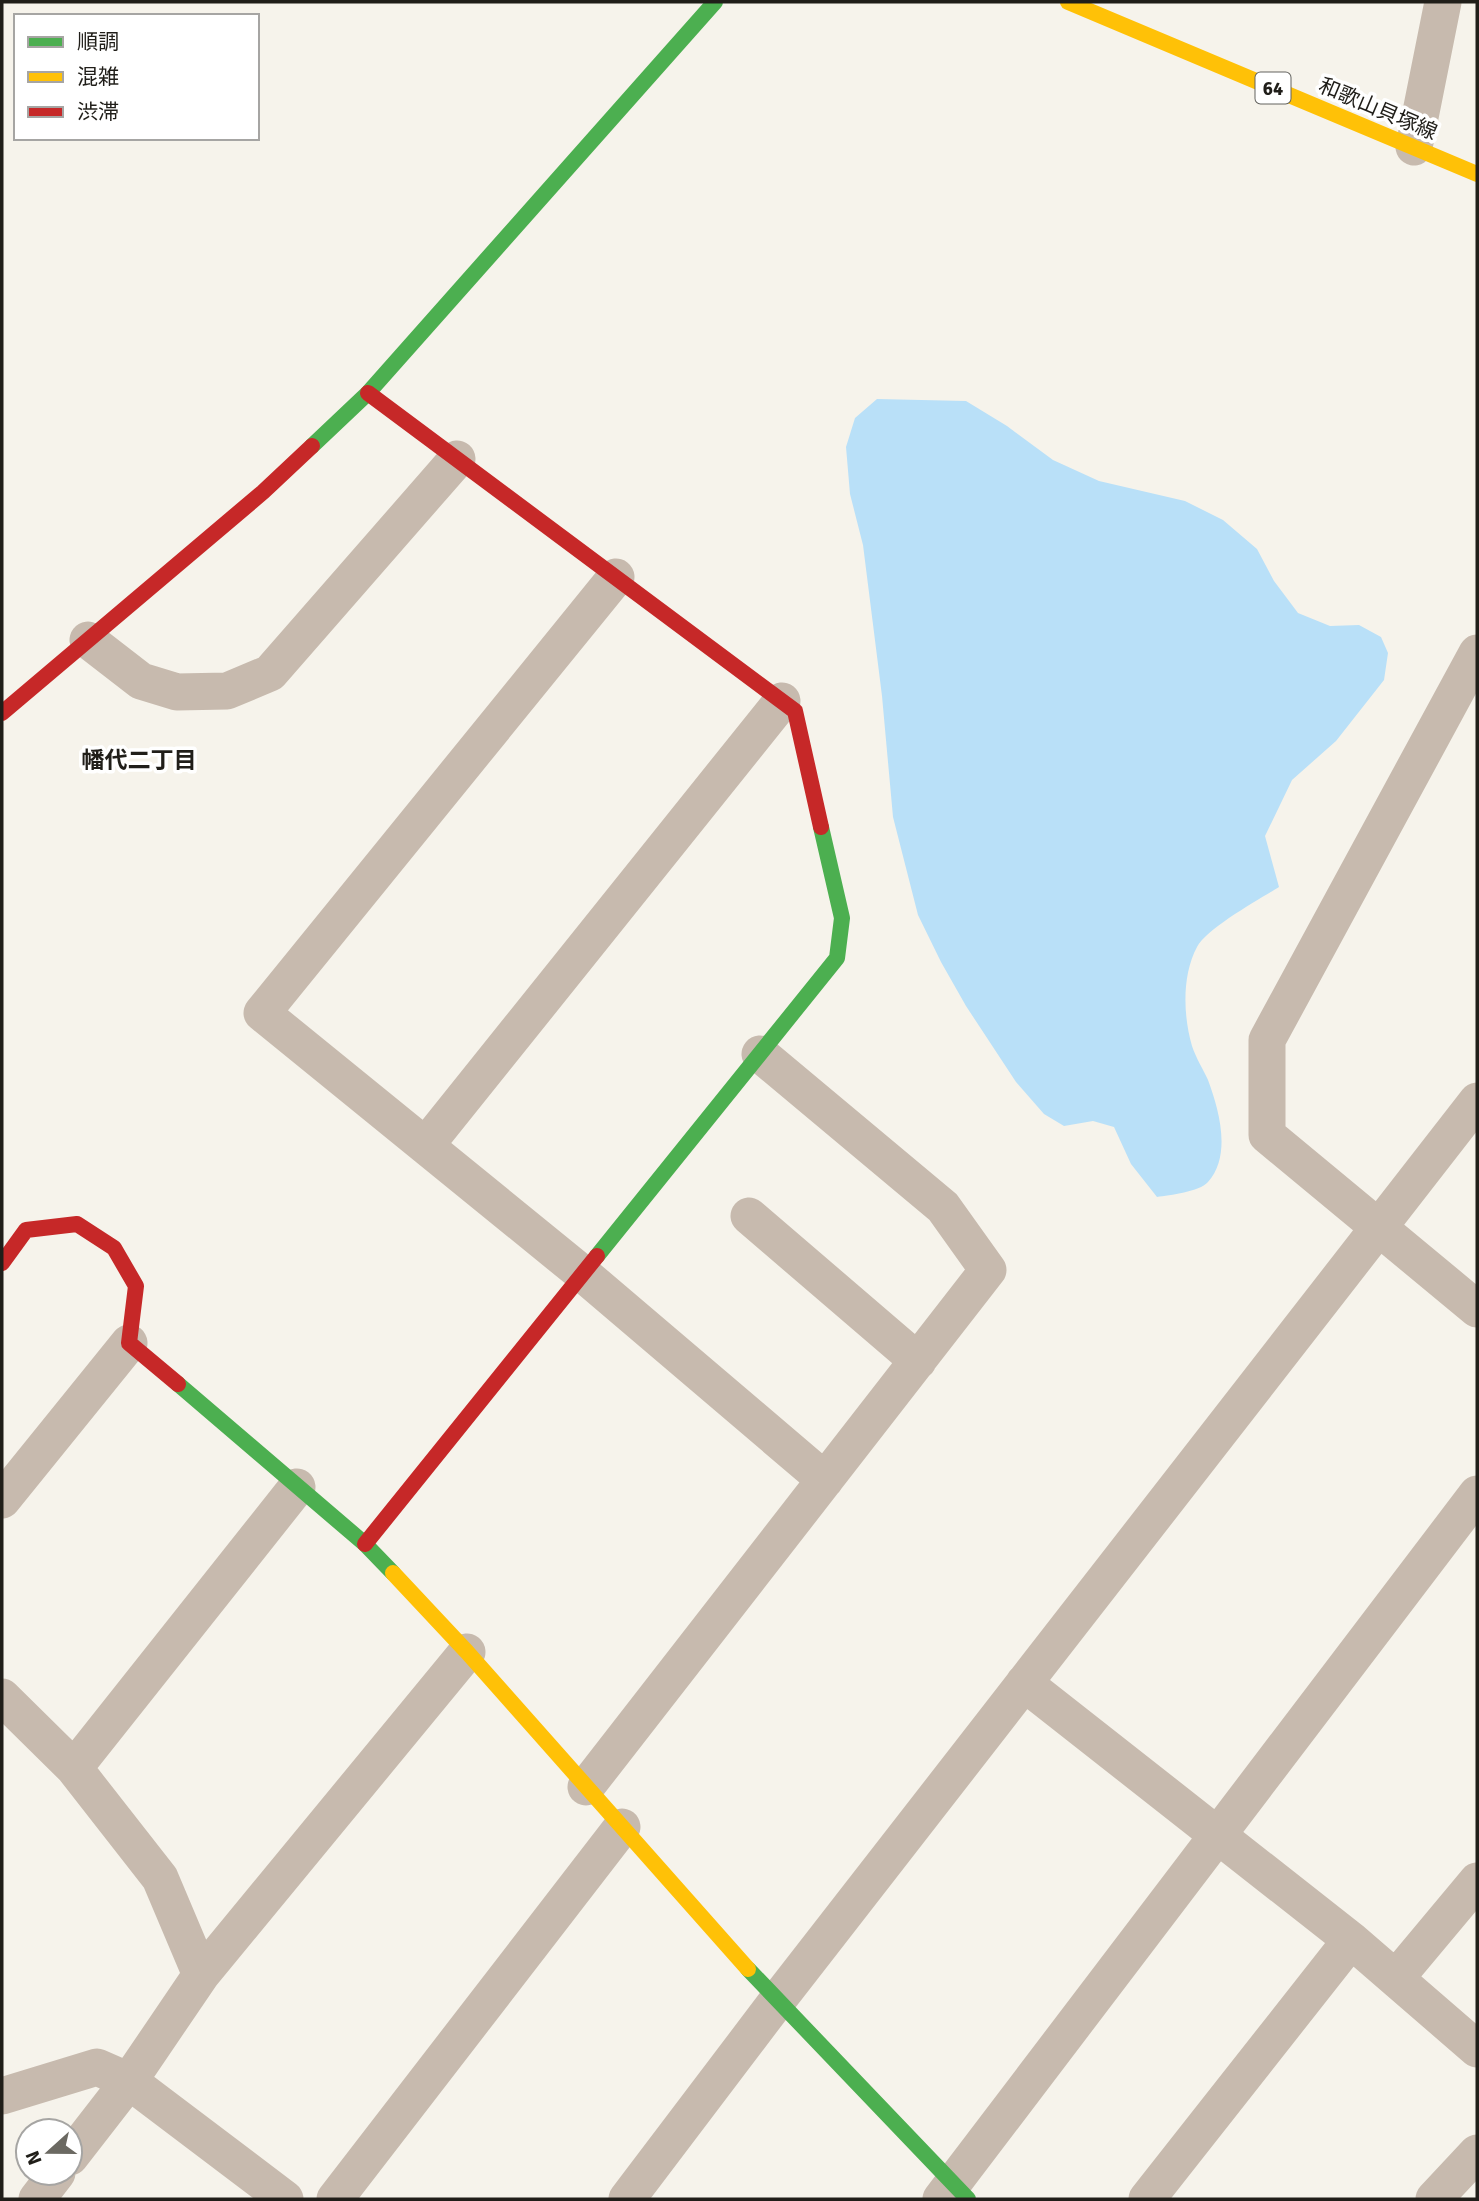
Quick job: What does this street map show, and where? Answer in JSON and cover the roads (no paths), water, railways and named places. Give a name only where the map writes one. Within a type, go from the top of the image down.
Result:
[{"type":"street","points":[[2,713],[263,492],[368,393],[715,2]]},
{"type":"street","name":"和歌山貝塚線","points":[[1068,2],[1477,174]]},
{"type":"street","points":[[1414,147],[1443,2]]},
{"type":"street","points":[[365,1544],[837,958],[842,918],[796,711],[368,393]]},
{"type":"street","points":[[88,640],[141,681],[177,692],[227,691],[270,673],[457,459]]},
{"type":"street","points":[[616,578],[262,1013],[583,1274],[825,1480]]},
{"type":"street","points":[[1477,653],[1267,1040],[1267,1135],[1477,1309]]},
{"type":"street","points":[[426,1145],[782,701]]},
{"type":"street","points":[[586,1787],[988,1270],[943,1208],[761,1054]]},
{"type":"street","points":[[627,2199],[777,2001],[1477,1101]]},
{"type":"street","points":[[749,1216],[918,1361]]},
{"type":"street","points":[[2,1263],[26,1230],[77,1224],[114,1248],[136,1286],[129,1343],[2,1500]]},
{"type":"street","points":[[129,1343],[365,1544],[467,1652],[777,2001],[954,2194],[1218,1835],[1477,1494]]},
{"type":"street","points":[[74,1768],[297,1487]]},
{"type":"street","points":[[84,2139],[129,2081],[201,1975],[467,1652]]},
{"type":"street","points":[[1024,1683],[1351,1940],[1477,2049]]},
{"type":"street","points":[[2,1698],[74,1768],[160,1878],[201,1975]]},
{"type":"street","points":[[335,2199],[622,1827]]},
{"type":"street","points":[[1396,1979],[1477,1881]]},
{"type":"street","points":[[1147,2199],[1351,1940]]},
{"type":"street","points":[[2,2096],[97,2067],[129,2081],[285,2199]]},
{"type":"street","points":[[1434,2199],[1477,2153]]},
{"type":"water","points":[[877,399],[966,401],[1007,426],[1053,460],[1099,481],[1185,501],[1223,520],[1257,549],[1274,581],[1298,613],[1330,626],[1359,625],[1381,637],[1388,653],[1384,680],[1336,741],[1292,780],[1265,836],[1279,887],[1211,931],[1197,947],[1192,958],[1186,982],[1187,1021],[1192,1046],[1212,1092],[1221,1132],[1220,1159],[1208,1182],[1198,1188],[1157,1197],[1131,1164],[1114,1127],[1093,1121],[1064,1126],[1044,1114],[1016,1082],[966,1006],[918,915],[893,817],[882,696],[863,545],[850,494],[846,447],[855,418]]},
{"type":"district","name":"幡代二丁目","points":[[139,760]]}]
